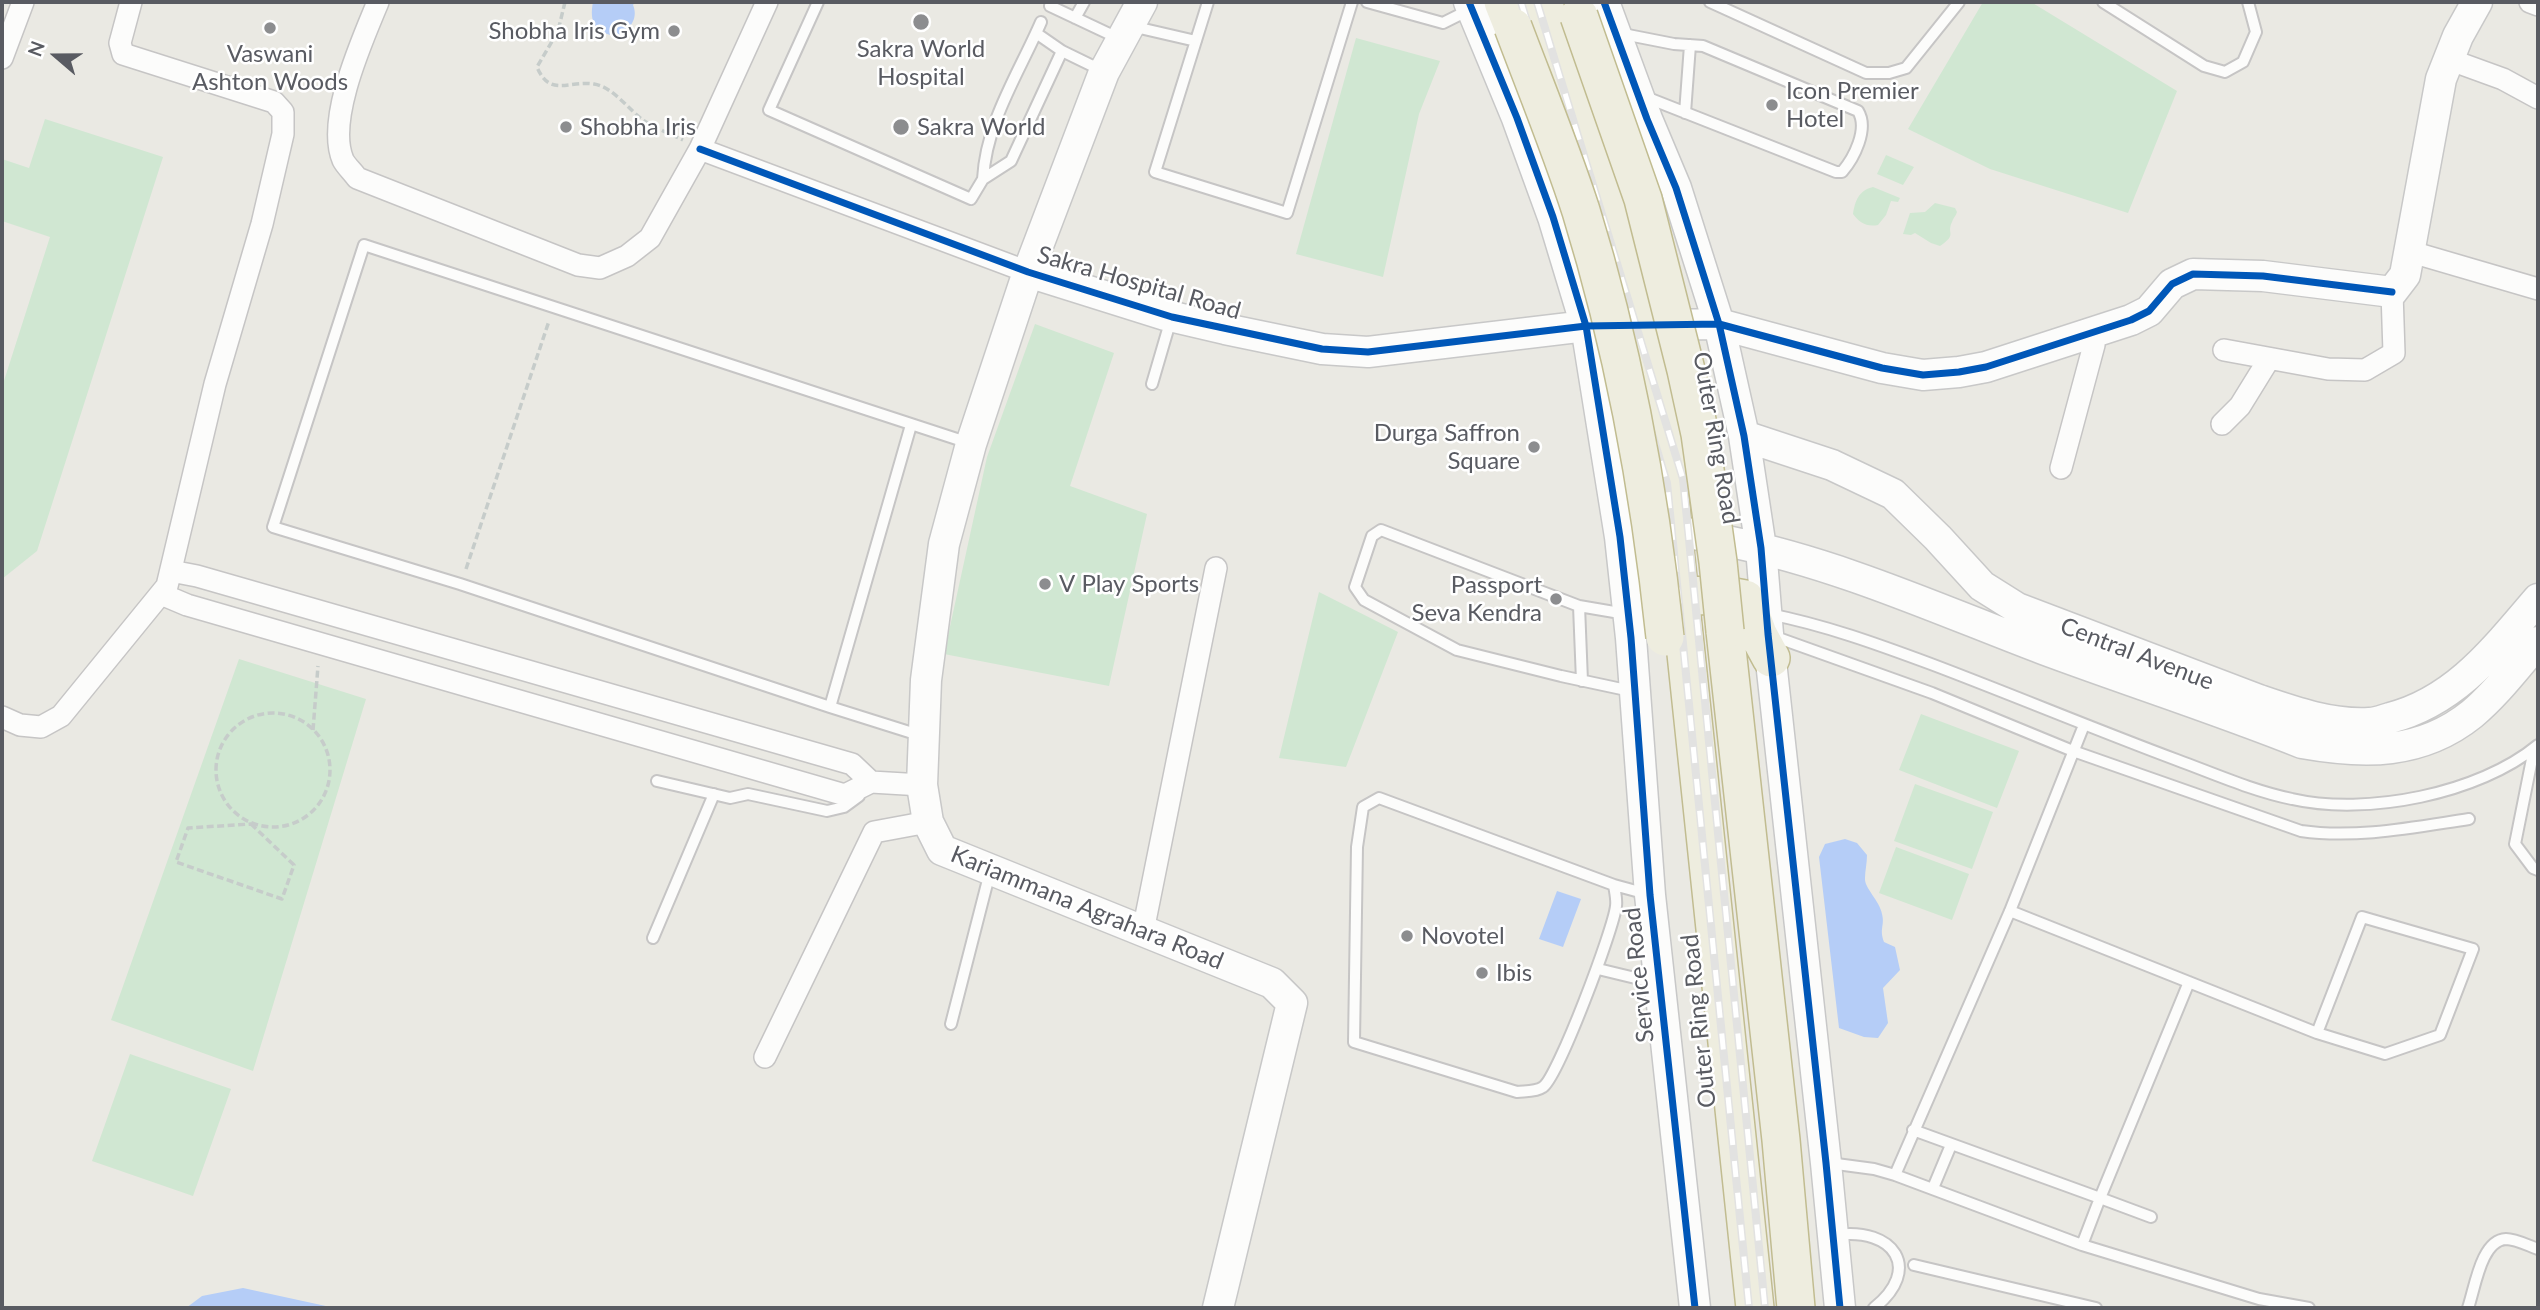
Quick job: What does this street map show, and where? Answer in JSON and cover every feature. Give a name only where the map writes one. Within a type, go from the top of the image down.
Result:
[{"type":"highway","points":[[1543,2],[1576,94],[1644,324],[1666,455],[1735,1139],[1755,1308]]},
{"type":"highway","name":"Outer Ring Road","points":[[1586,6],[1643,199],[1702,446],[1718,562],[1781,1140],[1796,1308]]},
{"type":"highway","name":"Outer Ring Road","points":[[1489,10],[1580,210],[1626,380],[1650,509],[1642,630],[1697,1013],[1730,1308]]},
{"type":"highway","points":[[1681,595],[1745,599],[1758,634],[1768,635]]},
{"type":"street","points":[[2,58],[23,2]]},
{"type":"street","points":[[2,717],[20,725],[41,727],[61,716],[167,586],[215,384],[262,224],[283,134],[283,112],[274,103],[123,54],[120,43],[131,2]]},
{"type":"street","points":[[378,2],[345,92],[337,125],[343,160],[357,178],[578,265],[600,268],[627,256],[650,239],[700,149],[767,2]]},
{"type":"street","points":[[2224,350],[2328,369],[2365,370],[2394,353],[2392,292],[2405,275],[2441,79],[2448,59],[2477,2]]},
{"type":"street","points":[[2530,2],[2538,5]]},
{"type":"street","points":[[1586,6],[1616,32],[1676,188],[1719,324],[1744,436],[1760,548],[1840,1308]]},
{"type":"street","name":"Service Road","points":[[1489,10],[1517,118],[1553,217],[1586,326],[1620,537],[1642,630],[1635,692],[1650,895],[1695,1308]]},
{"type":"street","name":"Kariammana Agrahara Road","points":[[1130,22],[1104,72],[1028,272],[971,444],[944,544],[926,680],[922,785],[928,822],[942,850],[1272,983],[1292,1003],[1218,1308]]},
{"type":"street","points":[[2448,59],[2503,79],[2538,98]]},
{"type":"street","points":[[1517,118],[1576,94],[1634,83]]},
{"type":"street","name":"Sakra Hospital Road","points":[[700,149],[1028,272],[1172,317],[1322,349],[1368,352],[1586,326],[1719,324],[1882,368],[1923,375],[1986,367],[2092,333],[2149,311],[2172,284],[2193,274],[2263,276],[2392,292]]},
{"type":"street","points":[[2408,251],[2538,289]]},
{"type":"street","points":[[2061,468],[2094,345],[2092,333]]},
{"type":"street","points":[[2222,424],[2240,406],[2269,359]]},
{"type":"street","name":"Central Avenue","points":[[1744,436],[1832,465],[1893,494],[1982,586],[2017,608],[2295,713],[2334,721],[2371,723],[2407,714],[2443,696],[2490,656],[2538,599]]},
{"type":"street","name":"Central Avenue","points":[[1620,537],[1674,530],[1760,548],[1893,590],[2082,664],[2302,743],[2334,749],[2372,751],[2404,746],[2436,736],[2471,715],[2538,642]]},
{"type":"street","points":[[1143,931],[1216,568]]},
{"type":"street","points":[[171,571],[197,576],[852,764],[867,784]]},
{"type":"street","points":[[161,594],[187,605],[845,795],[867,784],[922,785]]},
{"type":"street","points":[[765,1057],[873,832],[928,822]]},
{"type":"lane","points":[[818,2],[769,110],[971,199],[983,179],[1011,161],[1062,51]]},
{"type":"lane","points":[[1075,18],[1084,2]]},
{"type":"lane","points":[[1208,2],[1156,172],[1287,213],[1352,2]]},
{"type":"lane","points":[[1367,2],[1443,23],[1489,10]]},
{"type":"lane","points":[[1710,2],[1866,73],[1889,73],[1906,68],[1959,2]]},
{"type":"lane","points":[[2103,2],[2204,66],[2225,72],[2243,62],[2256,32],[2248,2]]},
{"type":"lane","points":[[1050,6],[1075,18],[1130,22],[1196,41]]},
{"type":"lane","points":[[983,179],[984,159],[994,122],[1038,28],[1062,51],[1104,72]]},
{"type":"lane","points":[[1616,32],[1674,44],[1703,46],[1858,111],[1862,126],[1848,164],[1842,172],[1836,172],[1685,113],[1634,83]]},
{"type":"lane","points":[[1685,113],[1690,45]]},
{"type":"lane","points":[[924,736],[460,584],[272,527],[365,245],[971,444]]},
{"type":"lane","points":[[1152,384],[1172,317]]},
{"type":"lane","points":[[830,707],[911,425]]},
{"type":"lane","points":[[1635,692],[1457,650],[1364,600],[1355,587],[1372,536],[1381,530],[1642,630]]},
{"type":"lane","points":[[1579,606],[1582,681]]},
{"type":"lane","points":[[1768,635],[1847,633],[1975,680],[2084,725],[2292,800],[2333,805],[2372,804],[2438,793],[2472,781],[2536,747]]},
{"type":"lane","points":[[1768,635],[1933,693],[2074,751],[2301,831],[2323,835],[2396,830],[2469,819]]},
{"type":"lane","points":[[1895,1175],[2010,911],[2084,725]]},
{"type":"lane","points":[[2536,747],[2515,844],[2533,868],[2538,870]]},
{"type":"lane","points":[[657,781],[730,798],[748,794],[827,811],[844,807],[858,799],[867,784]]},
{"type":"lane","points":[[653,938],[713,794]]},
{"type":"lane","points":[[1614,885],[1616,906],[1598,969],[1555,1069],[1544,1087],[1534,1091],[1517,1092],[1354,1042],[1357,847],[1363,807],[1379,798],[1614,885],[1650,895]]},
{"type":"lane","points":[[951,1024],[990,869]]},
{"type":"lane","points":[[2010,911],[2317,1032],[2385,1054],[2440,1035],[2473,949],[2362,917],[2317,1032]]},
{"type":"lane","points":[[1598,969],[1660,984]]},
{"type":"lane","points":[[2082,1245],[2189,982]]},
{"type":"lane","points":[[1913,1130],[2151,1217]]},
{"type":"lane","points":[[1933,1188],[1951,1145]]},
{"type":"lane","points":[[1826,1163],[1874,1169],[1895,1175],[2082,1245],[2259,1298],[2309,1308]]},
{"type":"lane","points":[[1833,1235],[1860,1233],[1882,1240],[1891,1248],[1898,1267],[1897,1280],[1891,1293],[1874,1308]]},
{"type":"lane","points":[[2468,1308],[2486,1251],[2496,1241],[2509,1239],[2538,1249]]},
{"type":"lane","points":[[1898,1267],[1913,1265],[2096,1308]]},
{"type":"path","points":[[565,2],[558,31],[537,67],[541,78],[554,86],[594,84],[607,89],[643,120],[700,149]]},
{"type":"path","points":[[460,584],[554,307]]},
{"type":"path","points":[[313,730],[320,644]]},
{"type":"path","points":[[313,730],[303,721],[277,713],[250,718],[229,735],[217,760],[218,785],[230,808],[251,824],[294,865],[282,899],[176,862],[188,828],[251,824],[277,828],[304,819],[315,809],[328,783],[329,762],[322,741],[313,730]]},
{"type":"green space","points":[[1983,2],[2031,2],[2177,91],[2128,213],[1990,169],[1908,129]]},
{"type":"green space","points":[[1356,38],[1440,61],[1419,114],[1383,277],[1296,254]]},
{"type":"green space","points":[[45,119],[163,157],[37,551],[2,579],[2,387],[50,237],[2,221],[2,159],[29,168]]},
{"type":"green space","points":[[1886,155],[1914,167],[1903,185],[1877,174]]},
{"type":"green space","points":[[1873,187],[1900,198],[1898,202],[1891,201],[1886,215],[1878,225],[1867,225],[1853,214],[1858,197]]},
{"type":"green space","points":[[1935,203],[1955,208],[1957,212],[1950,236],[1945,242],[1940,246],[1915,233],[1903,234],[1910,213],[1925,212]]},
{"type":"green space","name":"V Play Sports","points":[[1035,324],[1114,353],[1070,486],[1147,514],[1109,686],[944,654],[987,457]]},
{"type":"green space","points":[[1319,592],[1398,632],[1346,767],[1279,758]]},
{"type":"green space","points":[[239,659],[366,699],[253,1071],[111,1020]]},
{"type":"green space","points":[[1921,714],[2019,751],[1997,808],[1899,770]]},
{"type":"green space","points":[[1915,784],[1993,812],[1972,869],[1894,841]]},
{"type":"green space","points":[[1896,847],[1969,874],[1952,920],[1879,893]]},
{"type":"green space","points":[[130,1054],[231,1089],[193,1196],[92,1161]]},
{"type":"water","points":[[593,2],[635,2],[632,24],[616,36],[603,32],[593,21]]},
{"type":"water","points":[[1845,839],[1857,843],[1867,855],[1865,882],[1881,909],[1884,942],[1895,947],[1900,970],[1883,988],[1888,1023],[1878,1038],[1864,1037],[1839,1028],[1819,857],[1825,844]]},
{"type":"water","points":[[1557,891],[1581,899],[1563,947],[1539,939]]},
{"type":"water","points":[[243,1288],[335,1308],[186,1308],[202,1296]]},
{"type":"railway","points":[[1521,2],[1667,483],[1749,1308]]},
{"type":"railway","points":[[1537,2],[1683,479],[1765,1308]]},
{"type":"cycle path","points":[[1469,2],[1517,118],[1553,217],[1586,326],[1620,537],[1631,638],[1650,895],[1695,1308]]},
{"type":"cycle path","points":[[1604,2],[1647,119],[1676,188],[1719,324],[1744,436],[1761,548],[1840,1308]]},
{"type":"cycle path","points":[[700,149],[1028,272],[1172,317],[1322,349],[1368,352],[1586,326],[1719,324],[1882,368],[1923,375],[1986,367],[2131,320],[2149,311],[2172,284],[2193,274],[2263,276],[2392,292]]},
{"type":"place","name":"Sakra World Hospital","points":[[921,22]]},
{"type":"place","name":"Vaswani Ashton Woods","points":[[270,28]]},
{"type":"place","name":"Shobha Iris Gym","points":[[674,31]]},
{"type":"place","name":"Icon Premier Hotel","points":[[1772,105]]},
{"type":"place","name":"Shobha Iris","points":[[566,127]]},
{"type":"place","name":"Sakra World","points":[[901,127]]},
{"type":"place","name":"Durga Saffron Square","points":[[1534,447]]},
{"type":"place","name":"V Play Sports","points":[[1045,584]]},
{"type":"place","name":"Passport Seva Kendra","points":[[1556,599]]},
{"type":"place","name":"Novotel","points":[[1407,936]]},
{"type":"place","name":"Ibis","points":[[1482,973]]}]
